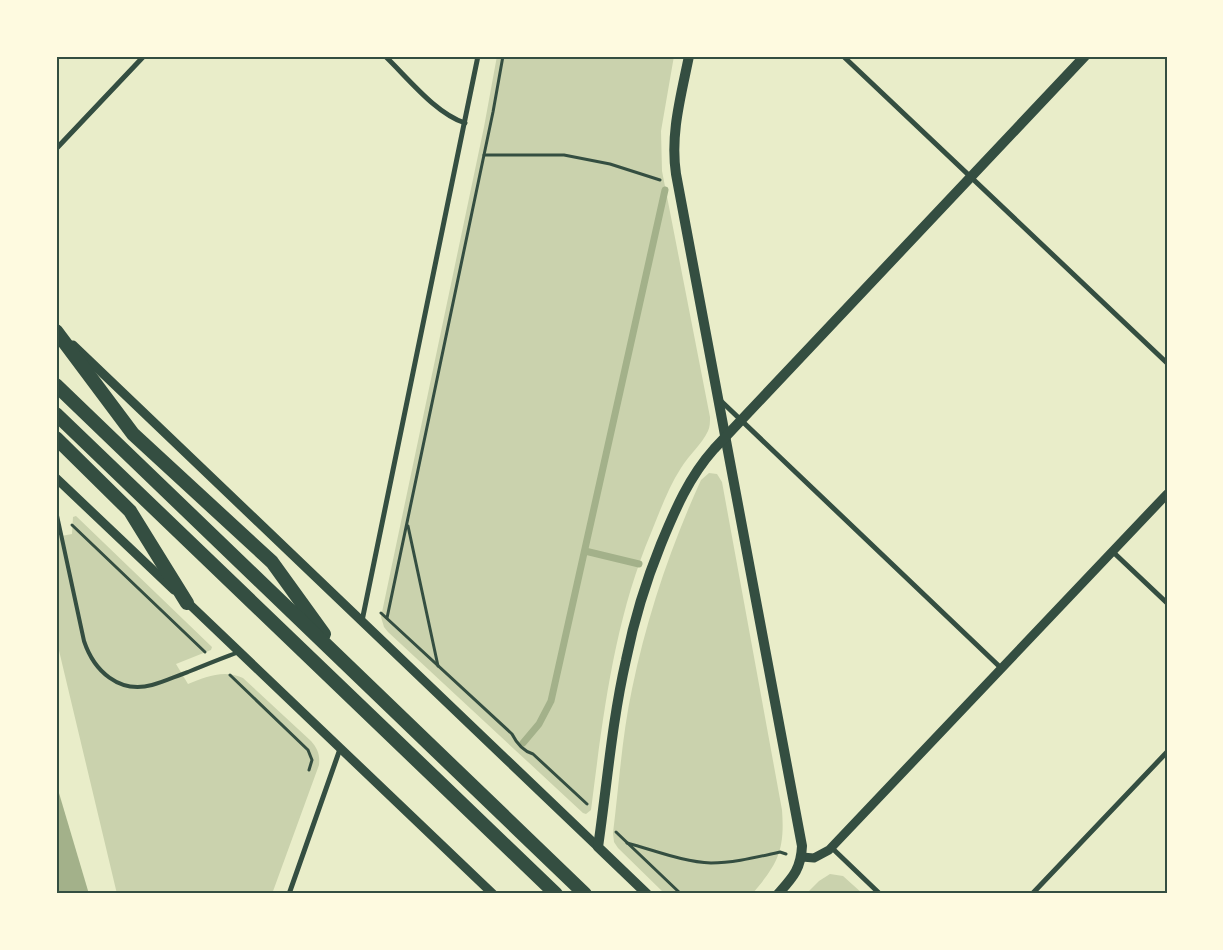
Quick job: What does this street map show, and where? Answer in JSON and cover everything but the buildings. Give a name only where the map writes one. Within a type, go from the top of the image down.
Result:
[{"type":"highway","points":[[56,330],[133,434],[272,562],[343,661]]},
{"type":"highway","points":[[56,385],[585,894]]},
{"type":"highway","points":[[56,414],[556,894]]},
{"type":"highway","points":[[56,438],[130,512],[187,602]]},
{"type":"main road","points":[[689,56],[675,128],[673,151],[801,835],[802,857],[796,874],[778,894]]},
{"type":"main road","points":[[647,894],[598,847],[621,684],[633,628],[654,563],[682,496],[701,464],[726,436],[1085,56]]},
{"type":"street","points":[[56,149],[144,56]]},
{"type":"street","points":[[385,56],[450,117],[465,123]]},
{"type":"street","points":[[362,621],[478,56]]},
{"type":"street","points":[[843,56],[1167,363]]},
{"type":"street","points":[[56,330],[598,847]]},
{"type":"street","points":[[719,399],[1001,668]]},
{"type":"street","points":[[56,478],[493,894]]},
{"type":"street","points":[[802,857],[818,856],[832,848],[1167,494]]},
{"type":"street","points":[[1112,551],[1167,603]]},
{"type":"street","points":[[289,894],[340,749]]},
{"type":"street","points":[[1032,894],[1167,752]]},
{"type":"street","points":[[832,848],[880,894]]},
{"type":"lane","points":[[56,511],[84,641],[92,661],[104,674],[127,685],[152,686],[240,652]]},
{"type":"path","points":[[387,618],[503,56]]},
{"type":"path","points":[[484,155],[564,156],[610,164],[678,185]]},
{"type":"path","points":[[407,522],[438,666]]},
{"type":"path","points":[[72,525],[206,652]]},
{"type":"path","points":[[381,613],[512,734],[516,742],[526,752],[533,754],[591,808]]},
{"type":"path","points":[[230,675],[308,750],[312,757],[312,764],[309,770]]},
{"type":"path","points":[[312,764],[318,769]]},
{"type":"path","points":[[614,829],[681,894]]},
{"type":"path","points":[[628,843],[684,859],[702,862],[729,862],[780,852],[802,857]]},
{"type":"shaded area","points":[[497,56],[674,56],[661,131],[662,171],[710,424],[705,436],[676,476],[638,566],[619,635],[600,739],[591,810],[586,814],[388,632],[384,627],[381,617],[484,127]]},
{"type":"shaded area","points":[[709,473],[717,474],[722,482],[782,810],[781,846],[774,865],[752,894],[665,894],[618,848],[614,842],[613,833],[632,689],[652,609],[679,531],[701,480]]},
{"type":"shaded area","points":[[76,516],[212,647],[211,650],[176,664],[188,684],[222,674],[236,675],[243,678],[311,741],[317,749],[319,765],[272,894],[117,894],[56,638],[56,537],[72,534],[73,517]]},
{"type":"shaded area","points":[[56,783],[89,894],[56,894]]},
{"type":"shaded area","points":[[830,874],[843,876],[863,894],[806,894],[819,881]]},
{"type":"waterway","points":[[523,743],[539,724],[551,701],[665,190]]},
{"type":"waterway","points":[[585,551],[639,564]]}]
